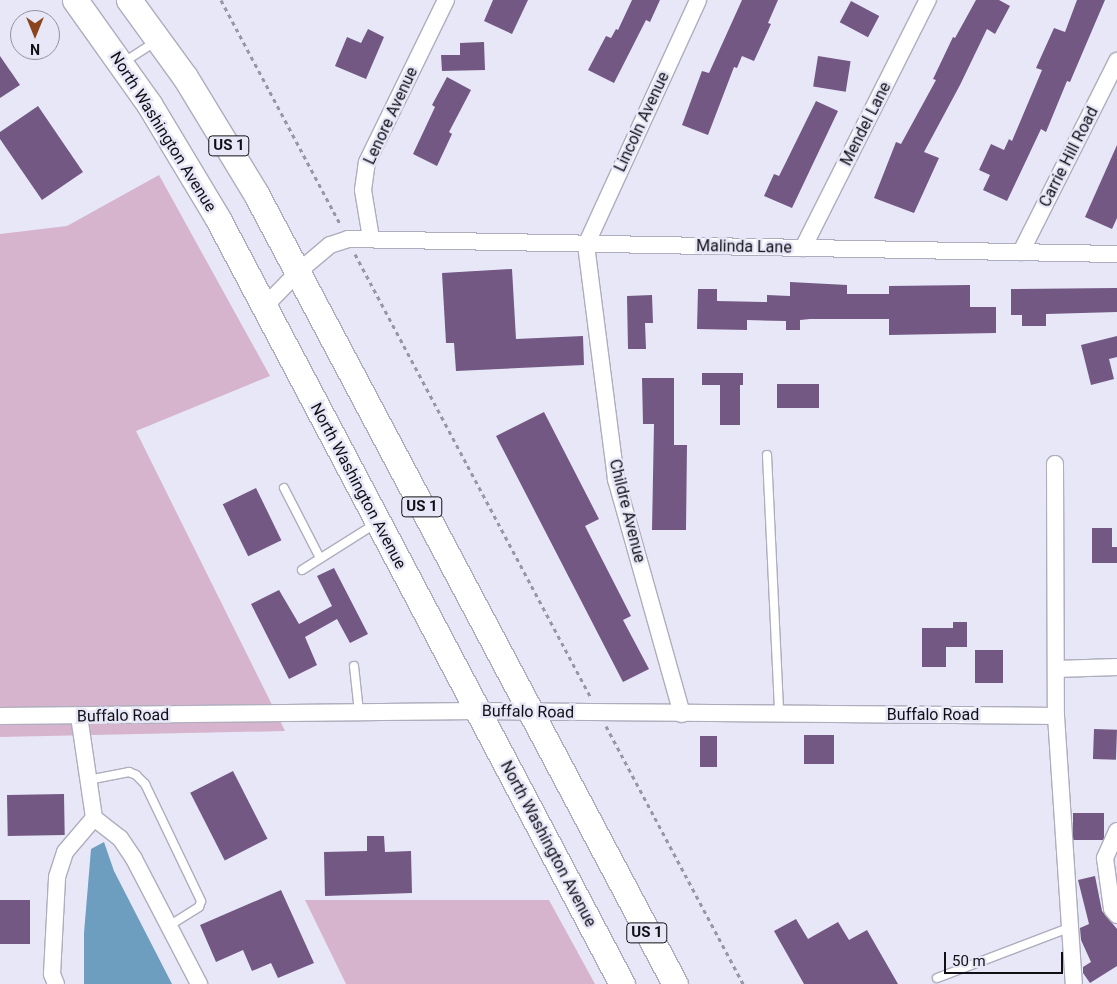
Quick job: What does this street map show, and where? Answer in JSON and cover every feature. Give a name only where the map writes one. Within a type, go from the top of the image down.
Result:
[{"type":"main road","name":"North Washington Avenue","points":[[75,0],[122,63],[174,143],[264,307],[622,984]]},
{"type":"main road","name":"US 1","points":[[129,0],[159,39],[233,153],[298,272],[675,984]]},
{"type":"main road","points":[[147,0],[159,39]]},
{"type":"street","name":"Lenore Avenue","points":[[371,238],[363,190],[367,162],[446,0]]},
{"type":"street","name":"Lincoln Avenue","points":[[586,244],[698,0]]},
{"type":"street","name":"Mendel Lane","points":[[803,248],[928,0]]},
{"type":"street","name":"Carrie Hill Road","points":[[1021,252],[1117,61]]},
{"type":"street","name":"Malinda Lane","points":[[264,307],[298,272],[330,244],[348,239],[1117,254]]},
{"type":"street","name":"Childre Avenue","points":[[586,244],[616,479],[682,714]]},
{"type":"street","points":[[1055,464],[1056,716],[1074,984]]},
{"type":"street","points":[[1057,668],[1117,667]]},
{"type":"street","name":"Buffalo Road","points":[[0,716],[477,711],[531,713],[1056,716]]},
{"type":"street","points":[[79,716],[94,818],[120,838],[199,984]]},
{"type":"street","points":[[56,984],[52,974],[57,877],[66,852],[94,818]]},
{"type":"street","points":[[1117,832],[1105,858],[1112,909],[1117,915]]},
{"type":"lane","points":[[122,63],[159,39]]},
{"type":"lane","points":[[767,455],[778,714]]},
{"type":"lane","points":[[284,488],[320,558]]},
{"type":"lane","points":[[302,570],[377,523]]},
{"type":"lane","points":[[354,666],[359,712]]},
{"type":"lane","points":[[88,780],[129,772],[136,775],[145,784],[201,901],[199,907],[169,926]]},
{"type":"lane","points":[[937,978],[1071,927]]},
{"type":"path","points":[[221,0],[743,984]]},
{"type":"shaded area","points":[[159,175],[270,376],[136,431],[285,731],[0,737],[0,234],[67,226]]},
{"type":"shaded area","points":[[305,900],[549,900],[595,984],[346,984]]},
{"type":"water","points":[[104,842],[114,871],[172,984],[84,984],[84,933],[91,849]]},
{"type":"building","points":[[493,0],[528,0],[512,34],[484,21]]},
{"type":"building","points":[[632,0],[660,0],[650,22],[646,20],[614,83],[588,70],[606,36],[611,38],[616,29],[618,30]]},
{"type":"building","points":[[742,0],[778,0],[768,23],[771,24],[754,61],[742,56],[737,68],[734,67],[708,135],[682,125],[702,71],[709,73]]},
{"type":"building","points":[[976,0],[999,0],[1010,6],[995,34],[987,29],[924,152],[939,158],[914,213],[874,198],[896,142],[901,144],[936,80],[933,79],[953,37],[955,38]]},
{"type":"building","points":[[1077,0],[1105,0],[1070,82],[1067,81],[1046,132],[1041,129],[1007,201],[983,190],[990,175],[979,170],[991,144],[1004,150],[1009,139],[1012,141],[1042,70],[1036,68],[1054,28],[1065,32]]},
{"type":"building","points":[[851,1],[879,16],[868,37],[840,22]]},
{"type":"building","points":[[368,29],[384,37],[366,79],[335,66],[347,37],[361,43]]},
{"type":"building","points":[[484,42],[485,70],[442,71],[441,55],[460,55],[460,43]]},
{"type":"building","points":[[0,56],[20,85],[0,98]]},
{"type":"building","points":[[818,56],[851,61],[846,92],[813,87]]},
{"type":"building","points":[[447,77],[471,90],[449,132],[452,134],[437,166],[413,154],[435,107],[432,105]]},
{"type":"building","points":[[816,101],[838,111],[792,208],[764,196],[774,174],[779,176]]},
{"type":"building","points":[[38,106],[83,172],[42,200],[0,139],[0,132]]},
{"type":"building","points":[[1117,145],[1117,218],[1112,229],[1085,217]]},
{"type":"building","points":[[512,269],[516,339],[583,336],[584,365],[456,371],[454,343],[446,343],[442,273]]},
{"type":"building","points":[[790,282],[847,285],[847,294],[889,294],[889,286],[970,285],[970,307],[996,307],[996,333],[889,335],[889,319],[800,320],[800,330],[786,330],[786,321],[747,320],[747,330],[697,329],[698,289],[717,289],[717,301],[767,302],[767,295],[790,296]]},
{"type":"building","points":[[1117,288],[1117,312],[1046,314],[1046,326],[1022,326],[1022,315],[1011,315],[1011,289]]},
{"type":"building","points":[[652,295],[653,323],[645,323],[646,349],[628,349],[627,296]]},
{"type":"building","points":[[1117,336],[1117,357],[1109,359],[1114,379],[1091,385],[1081,345]]},
{"type":"building","points":[[702,373],[743,373],[743,385],[740,385],[740,425],[720,425],[720,385],[702,385]]},
{"type":"building","points":[[642,378],[674,378],[674,445],[687,445],[686,530],[652,530],[654,424],[643,424]]},
{"type":"building","points":[[777,384],[819,384],[819,408],[777,408]]},
{"type":"building","points":[[544,412],[599,519],[585,526],[631,616],[623,620],[649,669],[623,682],[496,436]]},
{"type":"building","points":[[256,488],[281,540],[248,556],[223,504]]},
{"type":"building","points":[[1092,528],[1112,528],[1112,547],[1117,547],[1117,563],[1092,563]]},
{"type":"building","points":[[334,568],[368,634],[350,643],[337,619],[305,637],[317,665],[289,679],[251,604],[279,590],[299,624],[332,606],[317,576]]},
{"type":"building","points":[[953,622],[967,622],[967,647],[946,647],[946,667],[922,667],[922,628],[953,628]]},
{"type":"building","points":[[975,650],[1003,650],[1003,683],[975,683]]},
{"type":"building","points":[[1094,729],[1117,730],[1116,760],[1093,759]]},
{"type":"building","points":[[804,735],[834,735],[834,764],[804,764]]},
{"type":"building","points":[[700,736],[717,736],[717,767],[700,767]]},
{"type":"building","points":[[233,771],[268,839],[225,861],[190,793]]},
{"type":"building","points":[[64,794],[65,835],[8,836],[7,795]]},
{"type":"building","points":[[1073,813],[1104,813],[1104,840],[1073,840]]},
{"type":"building","points":[[367,836],[384,836],[385,852],[411,851],[412,893],[325,896],[324,852],[367,851]]},
{"type":"building","points":[[1095,876],[1102,911],[1117,929],[1117,966],[1090,983],[1083,973],[1083,967],[1091,962],[1081,940],[1080,928],[1089,924],[1078,880]]},
{"type":"building","points":[[281,890],[314,963],[278,978],[271,963],[252,971],[243,950],[216,962],[200,925]]},
{"type":"building","points":[[0,900],[30,900],[30,944],[0,944]]},
{"type":"building","points":[[796,919],[808,939],[838,922],[849,940],[867,930],[898,984],[804,984],[774,931]]}]
